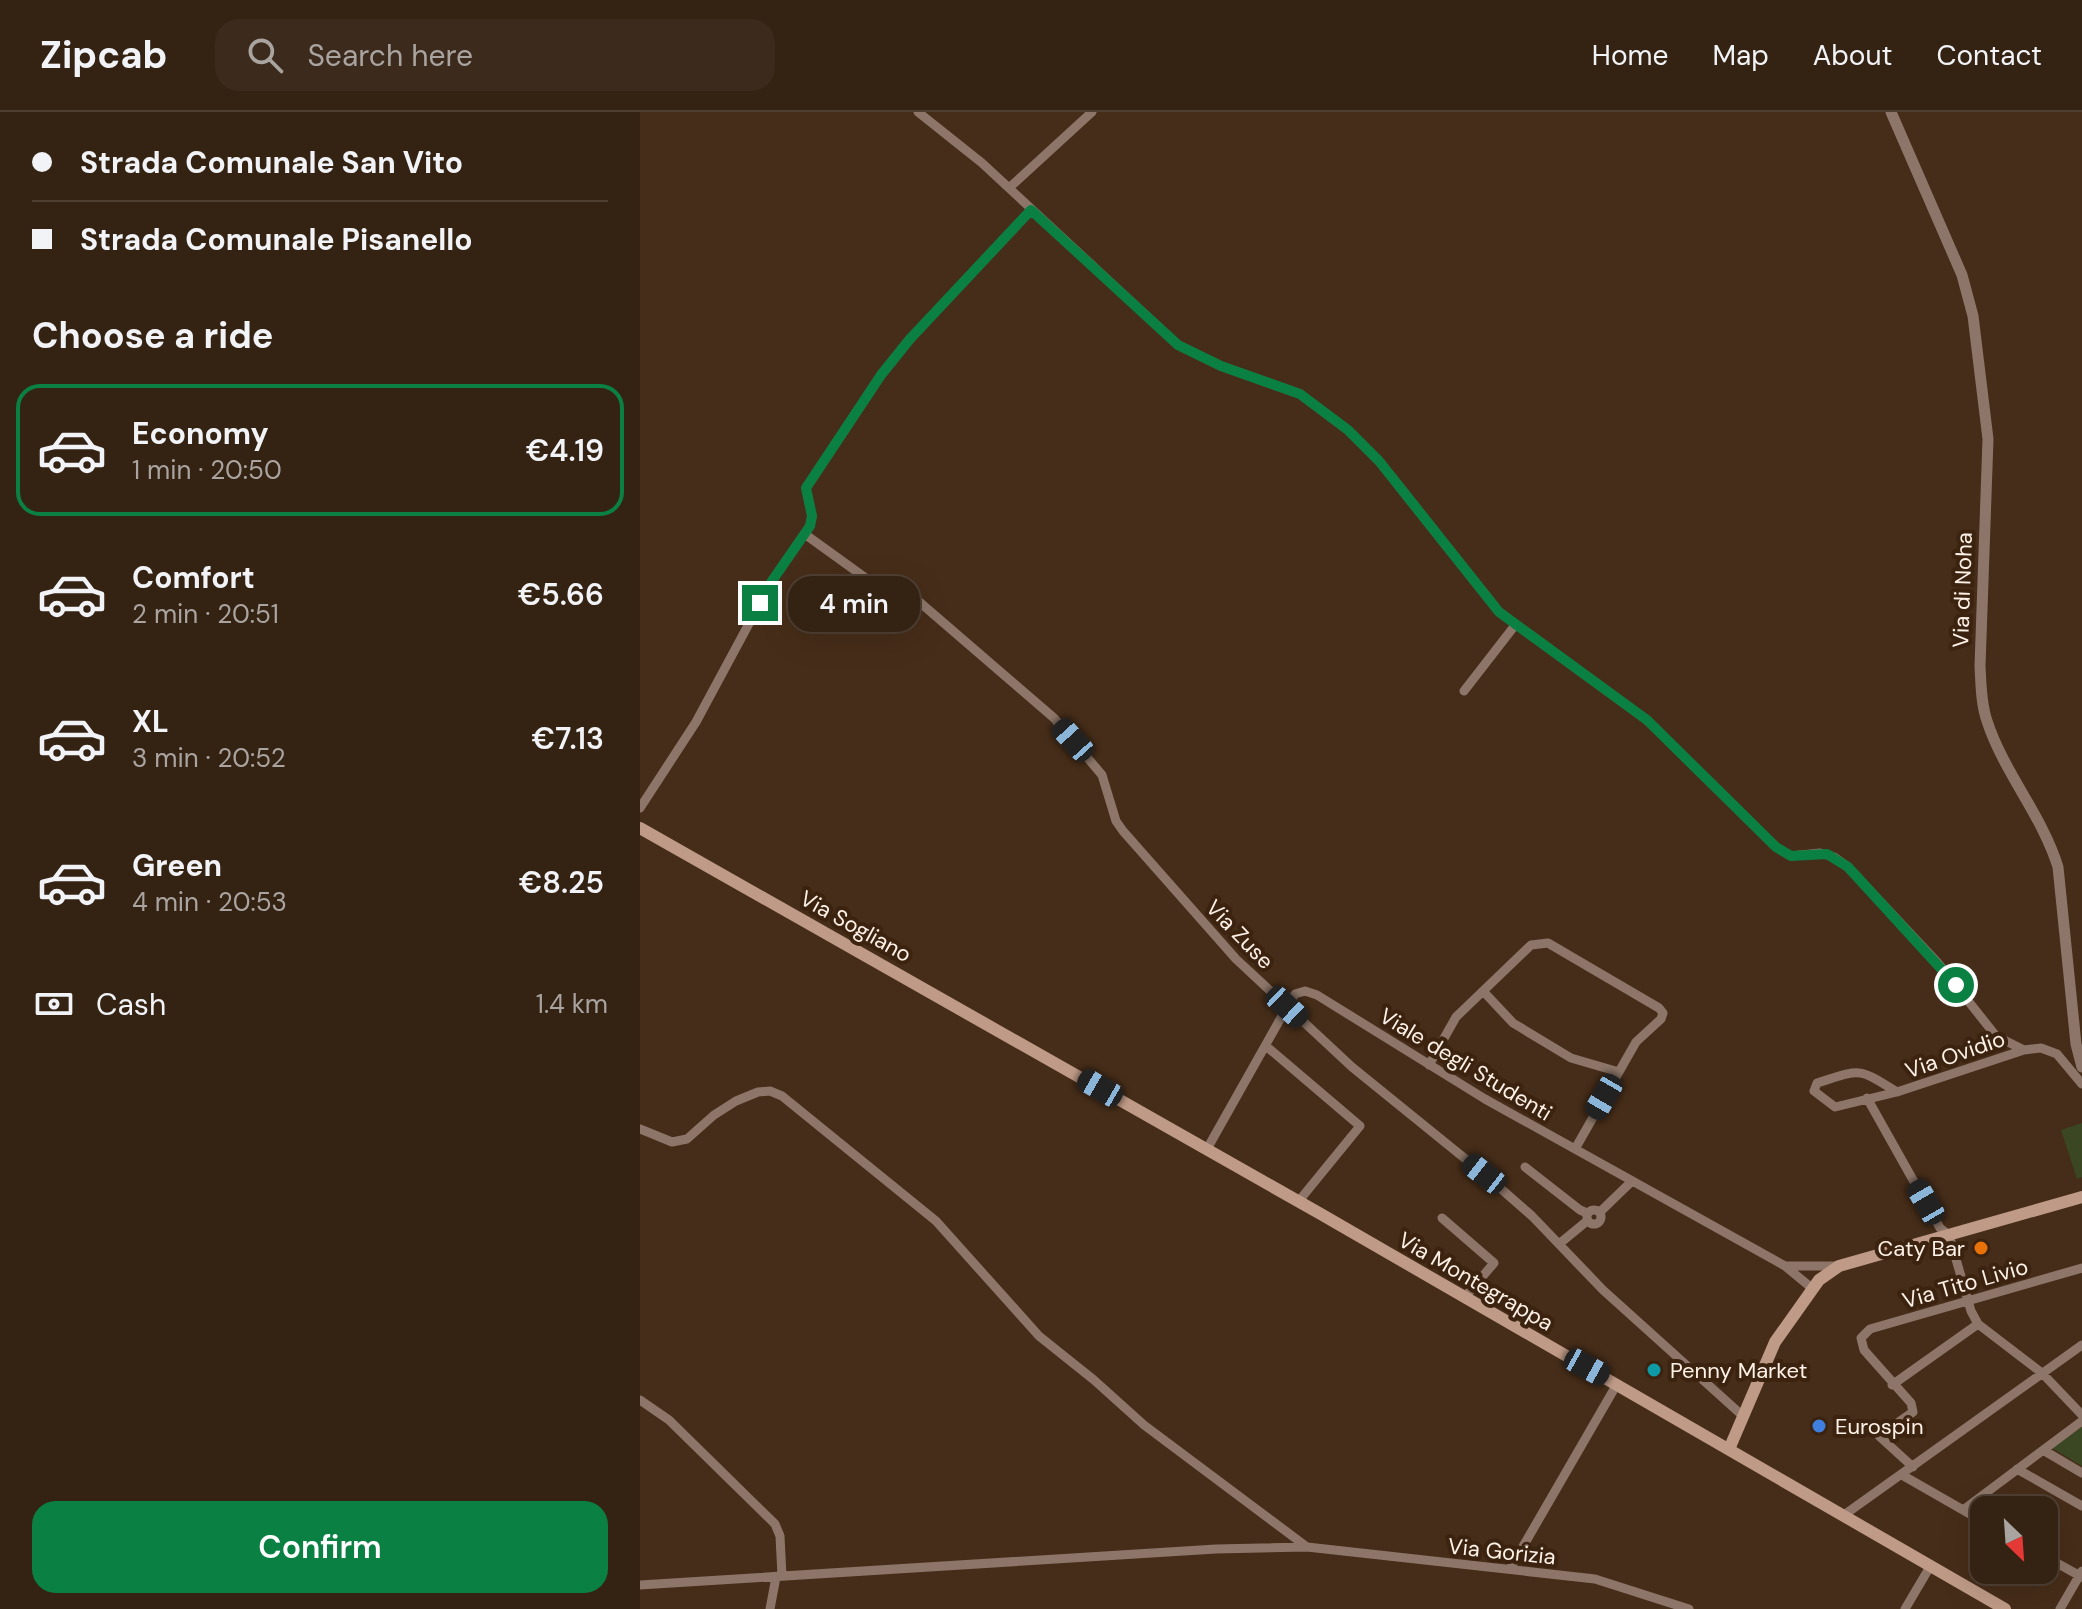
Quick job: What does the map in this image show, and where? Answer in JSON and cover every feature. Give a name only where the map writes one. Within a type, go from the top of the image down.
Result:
[{"type":"main road","name":"Via Sogliano","points":[[640,828],[1052,1059]]},
{"type":"main road","name":"Via Montegrappa","points":[[1052,1059],[1464,1298],[1730,1447],[2005,1609]]},
{"type":"main road","points":[[1730,1447],[1775,1342],[1819,1280],[1839,1266],[2082,1197]]},
{"type":"street","points":[[918,112],[971,153],[1178,345],[1221,366],[1300,394],[1348,430],[1379,461],[1488,602],[1647,720],[1776,847],[1791,856],[1827,854],[1848,867],[1938,963],[1988,1028],[2011,1045],[2024,1050],[2041,1048],[2057,1054],[2082,1084]]},
{"type":"street","points":[[1009,188],[1092,112]]},
{"type":"street","name":"Via di Noha","points":[[1891,112],[1962,275],[1973,316],[1988,439],[1981,693],[1985,718],[1996,745],[2050,842],[2058,867],[2076,1044],[2082,1067]]},
{"type":"street","points":[[640,808],[696,722],[772,581],[806,535],[812,516],[806,488],[881,375],[910,339],[1031,210]]},
{"type":"street","name":"Via Zuse","points":[[806,535],[867,579],[889,581],[902,587],[1054,718],[1102,775],[1111,807],[1123,831],[1219,941],[1373,1085],[1484,1174],[1659,1343],[1744,1417]]},
{"type":"street","points":[[1464,691],[1516,624]]},
{"type":"street","points":[[1429,1065],[1456,1017],[1531,945],[1548,943],[1663,1013],[1661,1019],[1636,1042],[1575,1149]]},
{"type":"street","name":"Viale degli Studenti","points":[[1287,1007],[1295,994],[1305,991],[1317,995],[1429,1065],[1785,1266],[1813,1289]]},
{"type":"street","points":[[1483,991],[1513,1023],[1571,1058],[1619,1072]]},
{"type":"street","points":[[1207,1149],[1287,1007]]},
{"type":"street","points":[[1266,1046],[1360,1126],[1298,1202]]},
{"type":"street","name":"Via Ovidio","points":[[1897,1092],[1869,1075],[1855,1071],[1817,1083],[1814,1091],[1835,1107],[1897,1092],[2024,1050]]},
{"type":"street","points":[[640,1129],[672,1142],[687,1139],[714,1115],[736,1101],[758,1092],[770,1091],[782,1096],[936,1221],[1039,1336],[1133,1416],[1307,1547]]},
{"type":"street","points":[[1867,1098],[1940,1228],[1949,1235],[1967,1301],[1978,1324],[2042,1373],[2082,1418],[1963,1510]]},
{"type":"street","points":[[1525,1167],[1587,1217]]},
{"type":"street","points":[[1559,1244],[1591,1210],[1600,1212],[1632,1181]]},
{"type":"street","points":[[1442,1218],[1494,1263],[1464,1298]]},
{"type":"street","points":[[1785,1266],[1839,1266]]},
{"type":"street","name":"Via Tito Livio","points":[[1892,1385],[1864,1350],[1861,1338],[1870,1329],[2082,1268]]},
{"type":"street","points":[[1913,1467],[1879,1436],[1913,1412],[1911,1403],[1892,1385],[1978,1324]]},
{"type":"street","points":[[1844,1515],[2042,1373],[2080,1350]]},
{"type":"street","points":[[1510,1569],[1617,1384]]},
{"type":"street","points":[[640,1400],[669,1420],[775,1524],[780,1536],[779,1576],[770,1609]]},
{"type":"street","points":[[2043,1450],[2082,1473]]},
{"type":"street","points":[[2017,1469],[2082,1506]]},
{"type":"street","points":[[1902,1475],[1970,1514]]},
{"type":"street","name":"Via Gorizia","points":[[640,1585],[1216,1549],[1307,1547],[1595,1579],[1689,1609]]},
{"type":"street","points":[[2058,1563],[2081,1575],[2060,1609]]},
{"type":"street","points":[[1905,1609],[1931,1565]]},
{"type":"green space","points":[[2082,1123],[2082,1177],[2077,1179],[2061,1130]]},
{"type":"green space","points":[[2082,1427],[2082,1466],[2052,1448]]},
{"type":"place","name":"Caty Bar","points":[[1981,1248]]},
{"type":"place","name":"Penny Market","points":[[1654,1370]]},
{"type":"place","name":"Eurospin","points":[[1819,1426]]},
{"type":"route","points":[[760,603],[810,526],[812,516],[806,488],[881,375],[910,339],[1031,210],[1178,345],[1221,366],[1300,394],[1348,430],[1379,461],[1488,602],[1647,720],[1731,806],[1783,853],[1791,856],[1827,854],[1848,867],[1956,985]]}]
